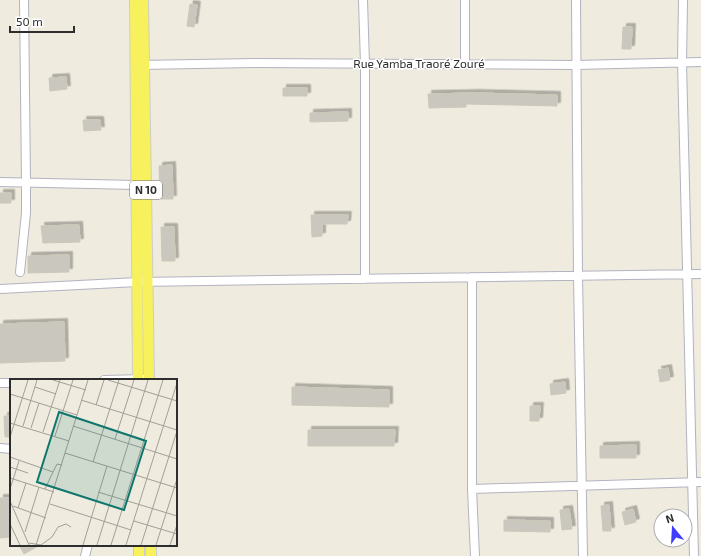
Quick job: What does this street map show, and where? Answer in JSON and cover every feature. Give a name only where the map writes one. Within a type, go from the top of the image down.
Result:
[{"type":"main road","name":"N 10","points":[[135,0],[140,65],[142,282],[138,379]]},
{"type":"main road","name":"N 10","points":[[143,0],[136,185],[148,379]]},
{"type":"street","points":[[20,272],[26,213],[24,0]]},
{"type":"street","points":[[363,0],[365,64],[365,279]]},
{"type":"street","points":[[465,0],[465,64]]},
{"type":"street","points":[[576,0],[578,276],[583,485],[583,556]]},
{"type":"street","points":[[683,0],[682,62],[694,556]]},
{"type":"street","name":"Rue Yamba Traoré Zouré","points":[[140,65],[255,63],[576,65],[701,62]]},
{"type":"street","points":[[0,182],[136,185]]},
{"type":"street","points":[[0,289],[142,282],[701,274]]},
{"type":"street","points":[[472,277],[472,489],[475,556]]},
{"type":"street","points":[[472,489],[701,482]]},
{"type":"street","points":[[85,556],[88,546]]},
{"type":"building","points":[[190,4],[197,5],[194,27],[187,26]]},
{"type":"building","points":[[623,27],[632,27],[631,49],[622,49]]},
{"type":"building","points":[[66,77],[67,89],[50,91],[49,78]]},
{"type":"building","points":[[283,88],[307,88],[307,96],[283,96]]},
{"type":"building","points":[[475,93],[557,95],[557,106],[466,104],[466,107],[429,108],[428,94]]},
{"type":"building","points":[[348,112],[348,121],[310,122],[310,113]]},
{"type":"building","points":[[83,120],[100,120],[101,130],[84,131]]},
{"type":"building","points":[[172,165],[173,199],[160,199],[159,166]]},
{"type":"building","points":[[0,193],[11,193],[11,203],[0,203]]},
{"type":"building","points":[[311,215],[348,215],[347,224],[322,224],[322,236],[312,237]]},
{"type":"building","points":[[79,225],[80,242],[43,243],[41,226]]},
{"type":"building","points":[[161,227],[174,227],[175,261],[162,261]]},
{"type":"building","points":[[69,255],[69,272],[28,273],[28,256]]},
{"type":"building","points":[[64,322],[65,361],[0,363],[0,324]]},
{"type":"building","points":[[668,368],[670,380],[660,382],[658,370]]},
{"type":"building","points":[[565,382],[566,393],[551,395],[550,384]]},
{"type":"building","points":[[292,387],[389,390],[389,407],[292,405]]},
{"type":"building","points":[[530,406],[540,406],[539,421],[530,421]]},
{"type":"building","points":[[4,416],[10,416],[10,437],[5,437]]},
{"type":"building","points":[[308,430],[395,430],[394,446],[308,446]]},
{"type":"building","points":[[636,445],[636,458],[600,458],[600,446]]},
{"type":"building","points":[[0,498],[10,498],[10,537],[0,538]]},
{"type":"building","points":[[609,505],[611,531],[603,531],[601,506]]},
{"type":"building","points":[[569,509],[572,529],[562,530],[560,510]]},
{"type":"building","points":[[633,509],[636,522],[625,525],[622,512]]},
{"type":"building","points":[[504,520],[550,521],[550,532],[504,531]]},
{"type":"building","points":[[20,546],[38,546],[24,554]]}]
